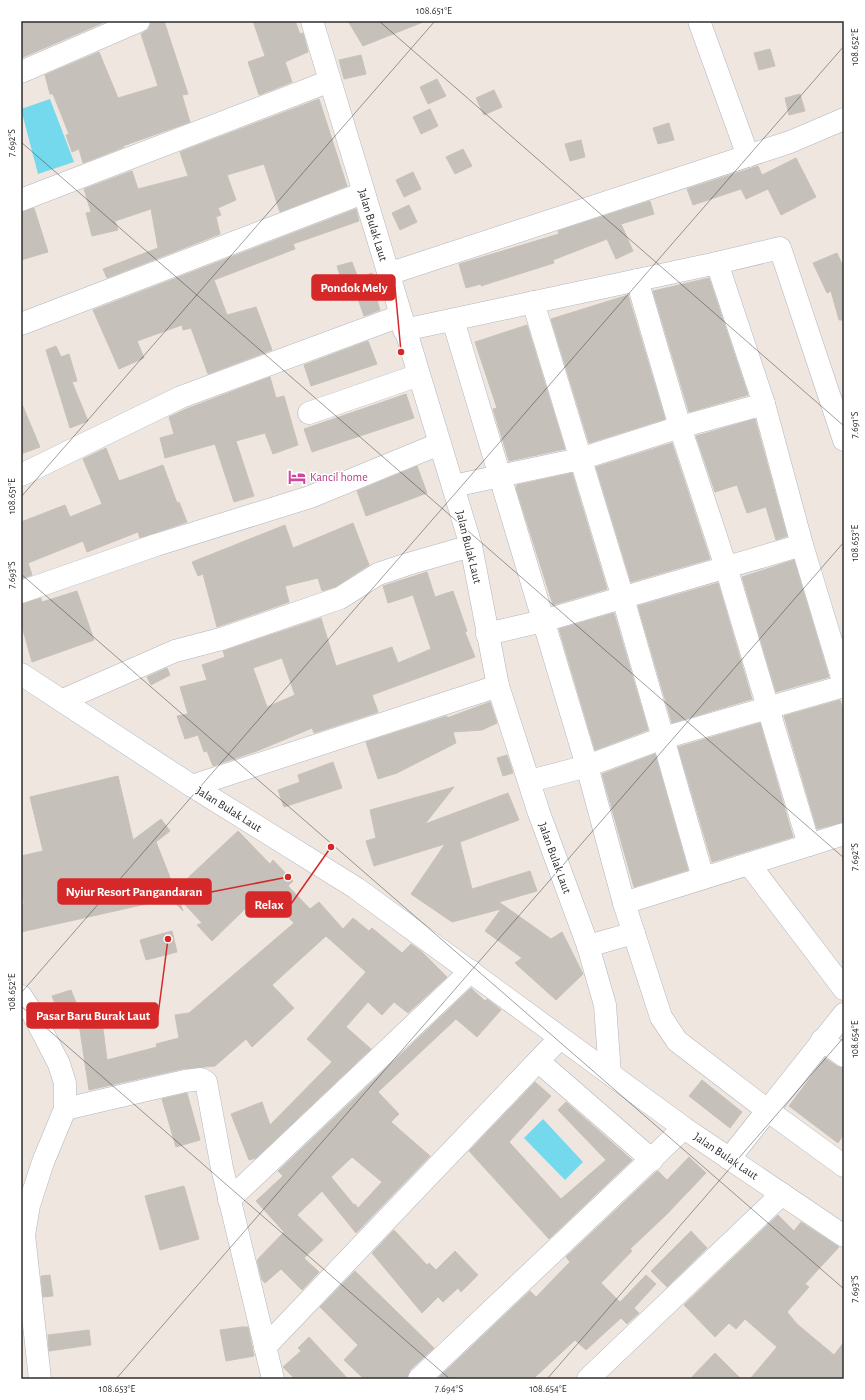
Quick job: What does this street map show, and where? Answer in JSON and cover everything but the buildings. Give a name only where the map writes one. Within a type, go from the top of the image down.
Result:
[{"type":"street","points":[[21,72],[140,21]]},
{"type":"street","name":"Jalan Bulak Laut","points":[[312,21],[402,323],[471,546],[498,686],[530,781],[539,813],[588,946],[605,1005],[610,1074]]},
{"type":"street","points":[[699,21],[748,156]]},
{"type":"street","points":[[21,200],[330,81]]},
{"type":"street","points":[[388,274],[790,142],[844,119]]},
{"type":"street","points":[[21,324],[363,193]]},
{"type":"street","points":[[21,475],[181,397],[402,323],[453,320],[780,248],[844,440]]},
{"type":"street","points":[[530,781],[587,766],[663,738],[768,709],[844,685],[802,545],[764,404],[717,262]]},
{"type":"street","points":[[637,280],[680,427],[726,567],[809,845]]},
{"type":"street","points":[[533,302],[623,598],[703,878]]},
{"type":"street","points":[[453,320],[587,766],[624,903],[661,1017],[678,1041],[767,1110],[844,1166]]},
{"type":"street","points":[[309,413],[419,375]]},
{"type":"street","points":[[453,486],[580,459],[680,427],[764,404]]},
{"type":"street","points":[[21,592],[163,543],[310,497],[439,444]]},
{"type":"street","points":[[487,634],[543,621],[802,545]]},
{"type":"street","points":[[63,700],[175,651],[221,639],[340,598],[378,574],[471,546]]},
{"type":"street","name":"Jalan Bulak Laut","points":[[21,674],[63,700],[192,786],[356,888],[684,1128],[844,1236]]},
{"type":"street","points":[[192,786],[498,686]]},
{"type":"street","points":[[624,903],[844,834]]},
{"type":"street","points":[[749,864],[844,989]]},
{"type":"street","points":[[588,946],[634,933]]},
{"type":"street","points":[[230,1200],[471,971]]},
{"type":"street","points":[[21,996],[33,1014],[59,1064],[64,1083],[65,1109],[42,1162],[29,1205],[24,1235],[40,1379]]},
{"type":"street","points":[[729,1159],[844,1014]]},
{"type":"street","points":[[264,1347],[560,1038]]},
{"type":"street","points":[[822,1040],[844,1056]]},
{"type":"street","points":[[538,1061],[652,1160]]},
{"type":"street","points":[[65,1109],[185,1081],[204,1080],[206,1082],[230,1200],[264,1347],[273,1379]]},
{"type":"street","points":[[419,1379],[652,1160],[684,1128]]},
{"type":"street","points":[[588,1379],[782,1194]]},
{"type":"water","points":[[50,99],[74,162],[38,174],[21,109]]},
{"type":"water","points":[[543,1119],[583,1162],[565,1180],[524,1138]]},
{"type":"place","name":"Pondok Mely","points":[[401,352]]},
{"type":"place","name":"Kancil home","points":[[297,477]]},
{"type":"place","name":"Relax","points":[[331,847]]},
{"type":"place","name":"Nyiur Resort Pangandaran","points":[[288,877]]},
{"type":"place","name":"Pasar Baru Burak Laut","points":[[168,939]]}]
